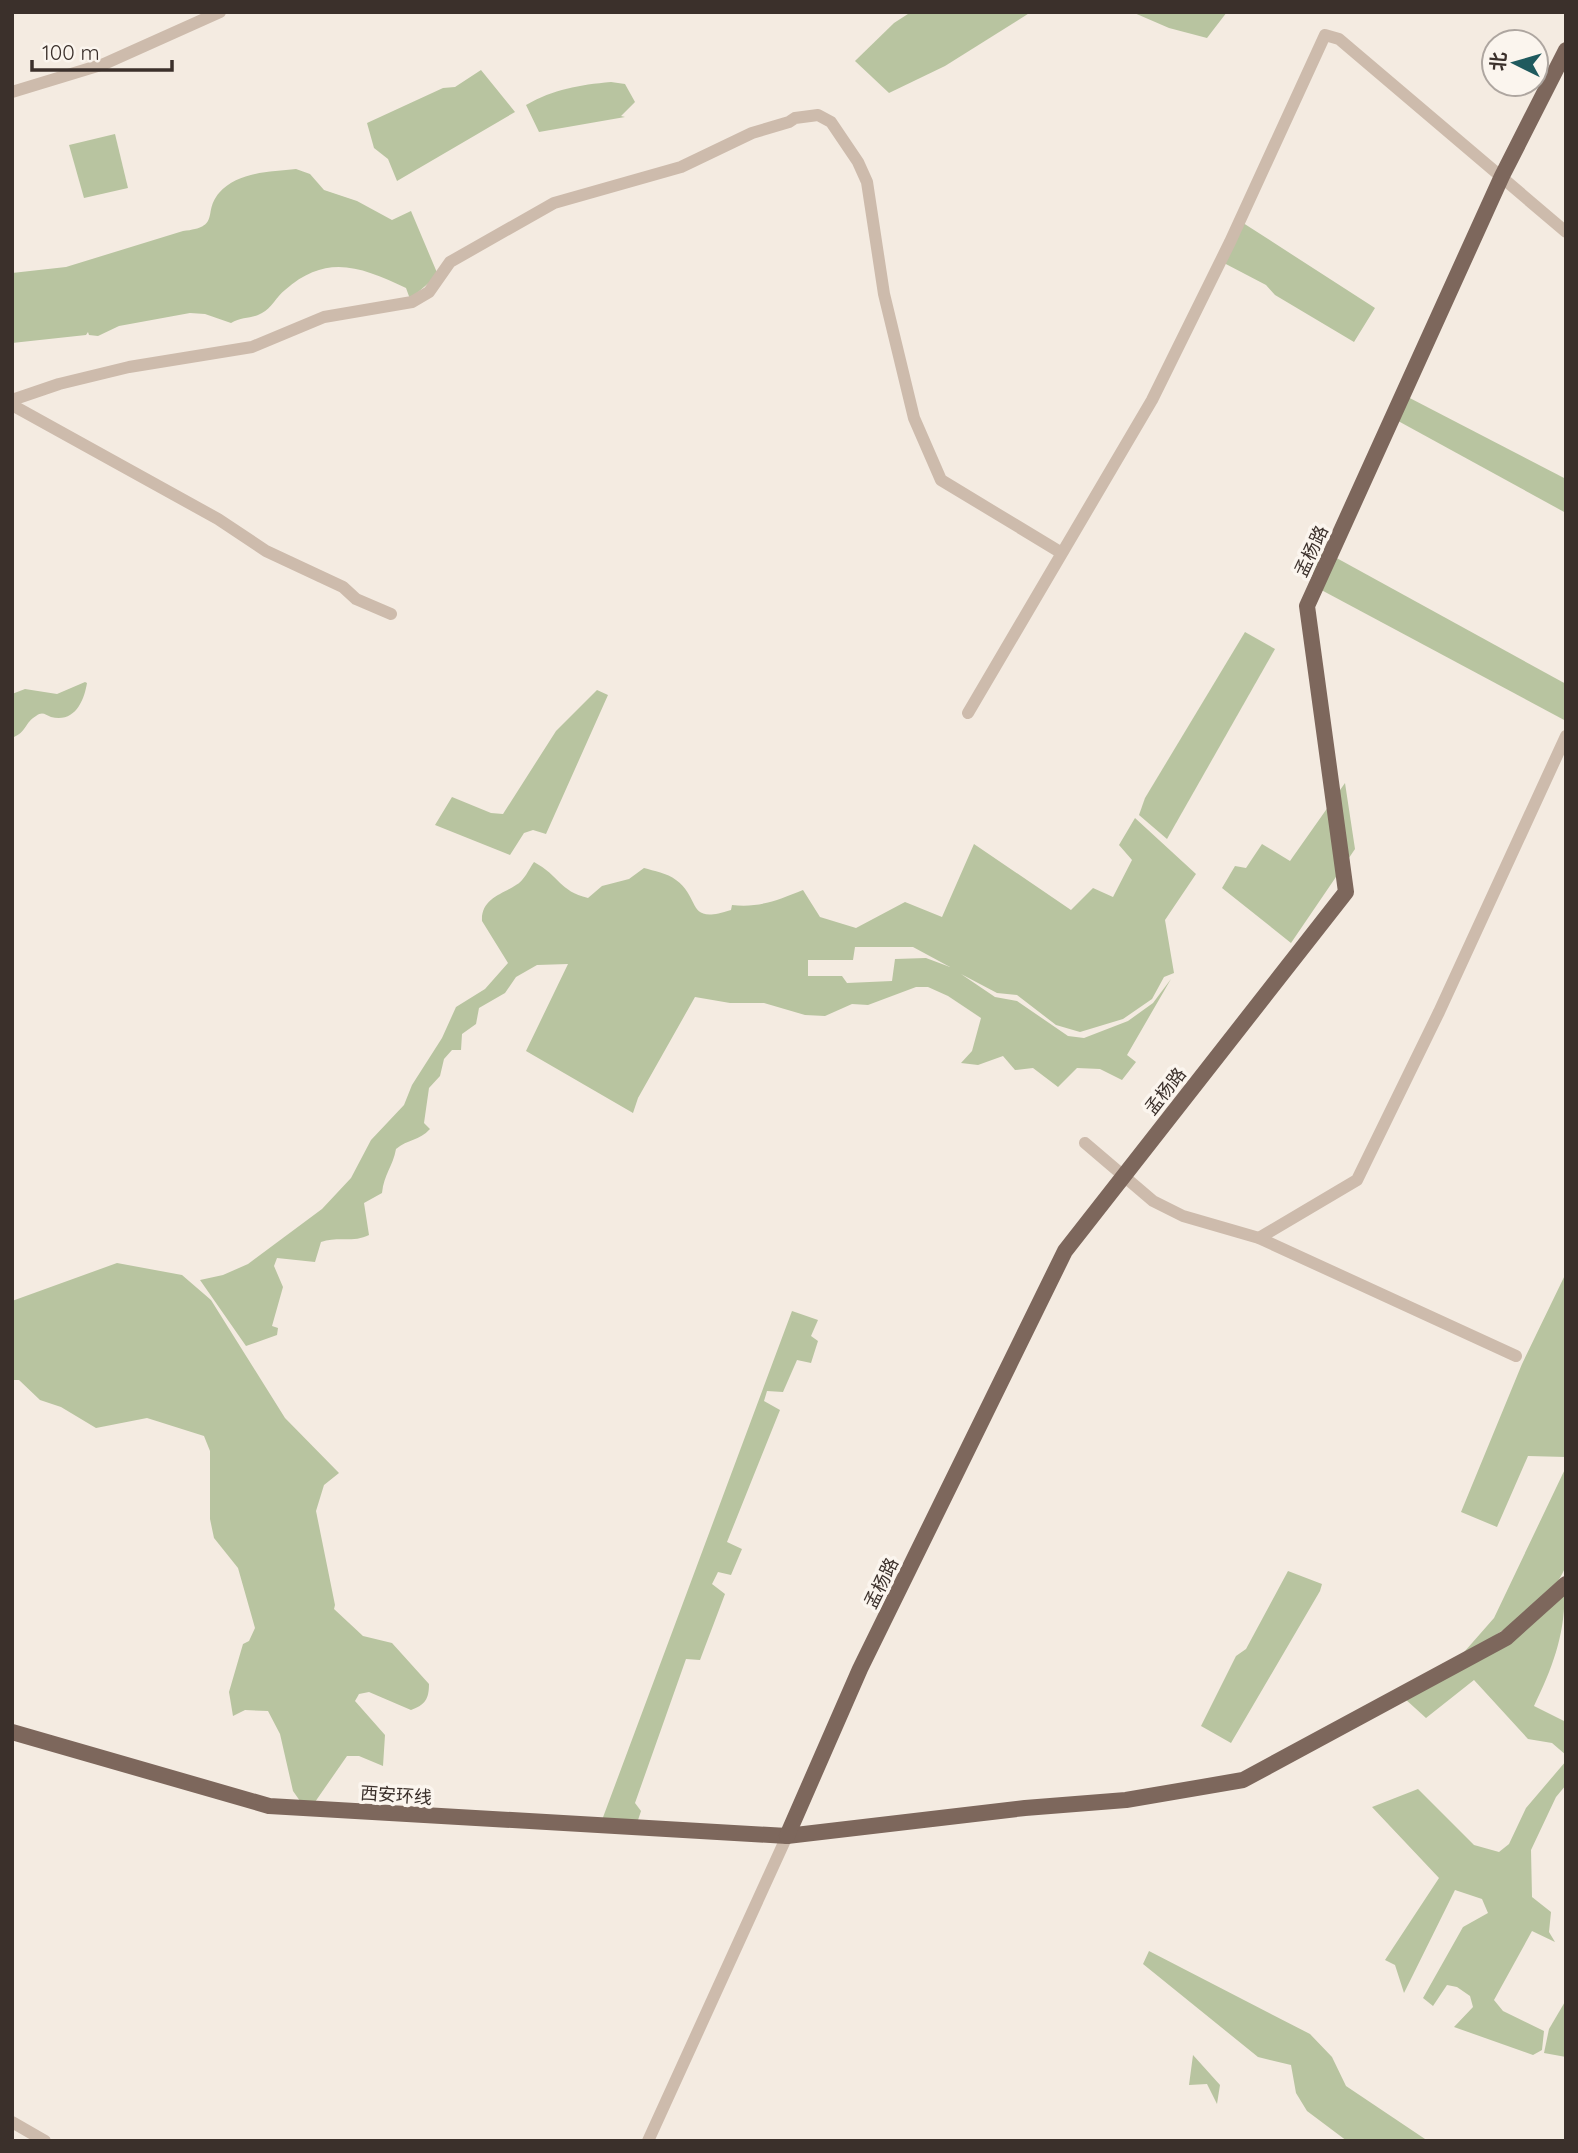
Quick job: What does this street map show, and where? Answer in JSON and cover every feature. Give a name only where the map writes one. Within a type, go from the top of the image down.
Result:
[{"type":"main road","name":"孟杨路","points":[[787,1836],[860,1669],[1065,1251],[1346,892],[1307,606],[1502,176],[1566,50]]},
{"type":"main road","name":"西安环线","points":[[12,1732],[269,1805],[787,1836],[1025,1808],[1126,1800],[1243,1780],[1506,1639],[1566,1584]]},
{"type":"street","points":[[12,92],[104,64],[220,12]]},
{"type":"street","points":[[968,713],[1060,552],[1153,400],[1230,243],[1325,35],[1339,39],[1566,232]]},
{"type":"street","points":[[12,402],[59,384],[130,367],[252,347],[324,317],[412,302],[429,292],[450,262],[554,203],[681,167],[752,133],[795,118],[818,115],[831,122],[858,162],[867,182],[884,294],[914,418],[941,480],[1060,552]]},
{"type":"street","points":[[12,402],[218,519],[266,551],[343,587],[356,599],[391,614]]},
{"type":"street","points":[[1259,1238],[1357,1180],[1439,1012],[1566,736]]},
{"type":"street","points":[[1085,1143],[1153,1201],[1183,1216],[1259,1238],[1516,1356]]},
{"type":"street","name":"孟杨路","points":[[648,2141],[787,1836]]},
{"type":"street","points":[[12,2122],[45,2141]]},
{"type":"green space","points":[[911,12],[1031,12],[945,66],[889,93],[855,61],[894,23]]},
{"type":"green space","points":[[1132,12],[1227,12],[1207,38],[1169,28]]},
{"type":"green space","points":[[481,70],[515,112],[397,181],[388,159],[374,148],[367,123],[443,88],[455,87]]},
{"type":"green space","points":[[611,82],[625,84],[635,102],[621,116],[625,117],[539,132],[526,105],[567,89]]},
{"type":"green space","points":[[115,134],[128,188],[84,198],[69,145]]},
{"type":"green space","points":[[296,169],[310,174],[324,190],[357,201],[392,220],[411,211],[438,275],[410,299],[406,288],[374,274],[344,267],[330,268],[300,278],[262,313],[231,323],[205,314],[190,313],[119,326],[98,336],[89,335],[88,332],[86,335],[12,343],[12,273],[66,267],[195,229],[207,222],[214,200],[236,180],[255,174]]},
{"type":"green space","points":[[1240,221],[1375,308],[1354,342],[1275,295],[1266,285],[1222,262]]},
{"type":"green space","points":[[1402,394],[1566,479],[1566,513],[1389,416]]},
{"type":"green space","points":[[1322,550],[1566,684],[1566,721],[1312,585],[1313,572]]},
{"type":"green space","points":[[1245,632],[1275,649],[1167,839],[1139,815],[1145,798]]},
{"type":"green space","points":[[87,683],[81,703],[72,714],[59,718],[38,715],[21,733],[12,738],[12,694],[25,689],[57,694]]},
{"type":"green space","points":[[597,690],[608,695],[546,834],[533,830],[524,833],[510,855],[435,825],[452,797],[491,813],[503,814],[556,731]]},
{"type":"green space","points":[[1345,783],[1355,849],[1291,943],[1222,888],[1235,866],[1246,868],[1262,844],[1290,861]]},
{"type":"green space","points":[[1135,818],[1196,874],[1165,920],[1174,973],[1164,977],[1152,999],[1123,1019],[1080,1032],[1056,1025],[1017,995],[997,993],[961,974],[995,997],[1017,1001],[1068,1036],[1084,1038],[1128,1021],[1153,1003],[1171,979],[1127,1055],[1136,1062],[1122,1080],[1100,1069],[1077,1068],[1058,1087],[1033,1068],[1015,1070],[1003,1056],[978,1065],[961,1063],[972,1051],[981,1018],[948,996],[928,987],[916,987],[868,1005],[852,1004],[825,1016],[805,1015],[764,1003],[730,1003],[695,997],[638,1098],[633,1113],[526,1051],[568,964],[537,965],[516,977],[505,993],[479,1008],[476,1024],[462,1034],[461,1050],[452,1050],[444,1059],[440,1076],[429,1088],[424,1123],[430,1129],[396,1149],[382,1193],[364,1203],[369,1235],[357,1239],[321,1242],[315,1262],[277,1258],[274,1266],[283,1287],[272,1326],[278,1328],[277,1335],[246,1346],[200,1280],[223,1275],[248,1264],[322,1209],[351,1178],[371,1140],[404,1105],[412,1085],[442,1038],[456,1007],[485,989],[508,963],[482,921],[483,914],[488,903],[521,881],[534,862],[571,891],[588,898],[602,886],[629,879],[644,868],[660,872],[684,887],[696,908],[707,914],[731,910],[732,905],[769,902],[803,890],[820,917],[856,928],[905,902],[942,917],[974,844],[1071,910],[1093,888],[1113,897],[1132,860],[1119,845]],"holes":[[[855,947],[913,947],[950,967],[926,958],[895,959],[892,981],[847,983],[842,976],[808,976],[808,960],[853,960]]]},
{"type":"green space","points":[[117,1263],[182,1275],[211,1300],[285,1418],[339,1473],[324,1485],[316,1511],[334,1609],[363,1636],[392,1643],[429,1684],[425,1701],[411,1710],[369,1692],[359,1694],[355,1701],[385,1735],[383,1766],[359,1756],[347,1756],[315,1802],[300,1801],[293,1791],[280,1734],[268,1711],[245,1710],[233,1716],[229,1692],[243,1644],[249,1641],[255,1628],[238,1568],[214,1538],[210,1519],[210,1451],[204,1436],[147,1418],[96,1428],[61,1407],[40,1400],[19,1380],[12,1380],[12,1301]]},
{"type":"green space","points":[[1566,1273],[1566,1457],[1528,1456],[1497,1527],[1461,1512],[1522,1364]]},
{"type":"green space","points":[[792,1311],[818,1320],[811,1336],[818,1341],[811,1363],[797,1360],[783,1392],[767,1391],[764,1401],[780,1410],[727,1542],[742,1549],[731,1575],[718,1572],[712,1584],[725,1594],[700,1660],[686,1659],[635,1803],[641,1811],[638,1820],[602,1820]]},
{"type":"green space","points":[[1566,1467],[1568,1543],[1566,1564],[1560,1577],[1550,1591],[1520,1618],[1458,1659],[1494,1618]]},
{"type":"green space","points":[[1288,1571],[1322,1584],[1320,1591],[1231,1743],[1201,1726],[1236,1656],[1246,1649]]},
{"type":"green space","points":[[1564,1584],[1558,1646],[1534,1706],[1566,1722],[1566,1755],[1552,1743],[1528,1739],[1474,1680],[1426,1718],[1404,1698],[1515,1636]]},
{"type":"green space","points":[[1566,1761],[1566,1785],[1556,1797],[1531,1850],[1532,1897],[1551,1912],[1549,1932],[1555,1942],[1532,1931],[1494,2000],[1503,2011],[1544,2031],[1542,2050],[1533,2055],[1454,2027],[1473,2007],[1470,1996],[1457,1987],[1447,1985],[1433,2006],[1423,1998],[1463,1927],[1488,1913],[1482,1899],[1455,1890],[1404,1993],[1395,1965],[1385,1960],[1439,1878],[1372,1807],[1418,1789],[1474,1845],[1499,1852],[1509,1844],[1526,1808]]},
{"type":"green space","points":[[1149,1951],[1310,2034],[1332,2057],[1346,2086],[1428,2141],[1347,2141],[1307,2111],[1296,2093],[1291,2065],[1258,2057],[1143,1964]]},
{"type":"green space","points":[[1566,2000],[1566,2057],[1544,2053],[1549,2029]]},
{"type":"green space","points":[[1193,2055],[1220,2085],[1217,2104],[1207,2084],[1189,2085]]}]
